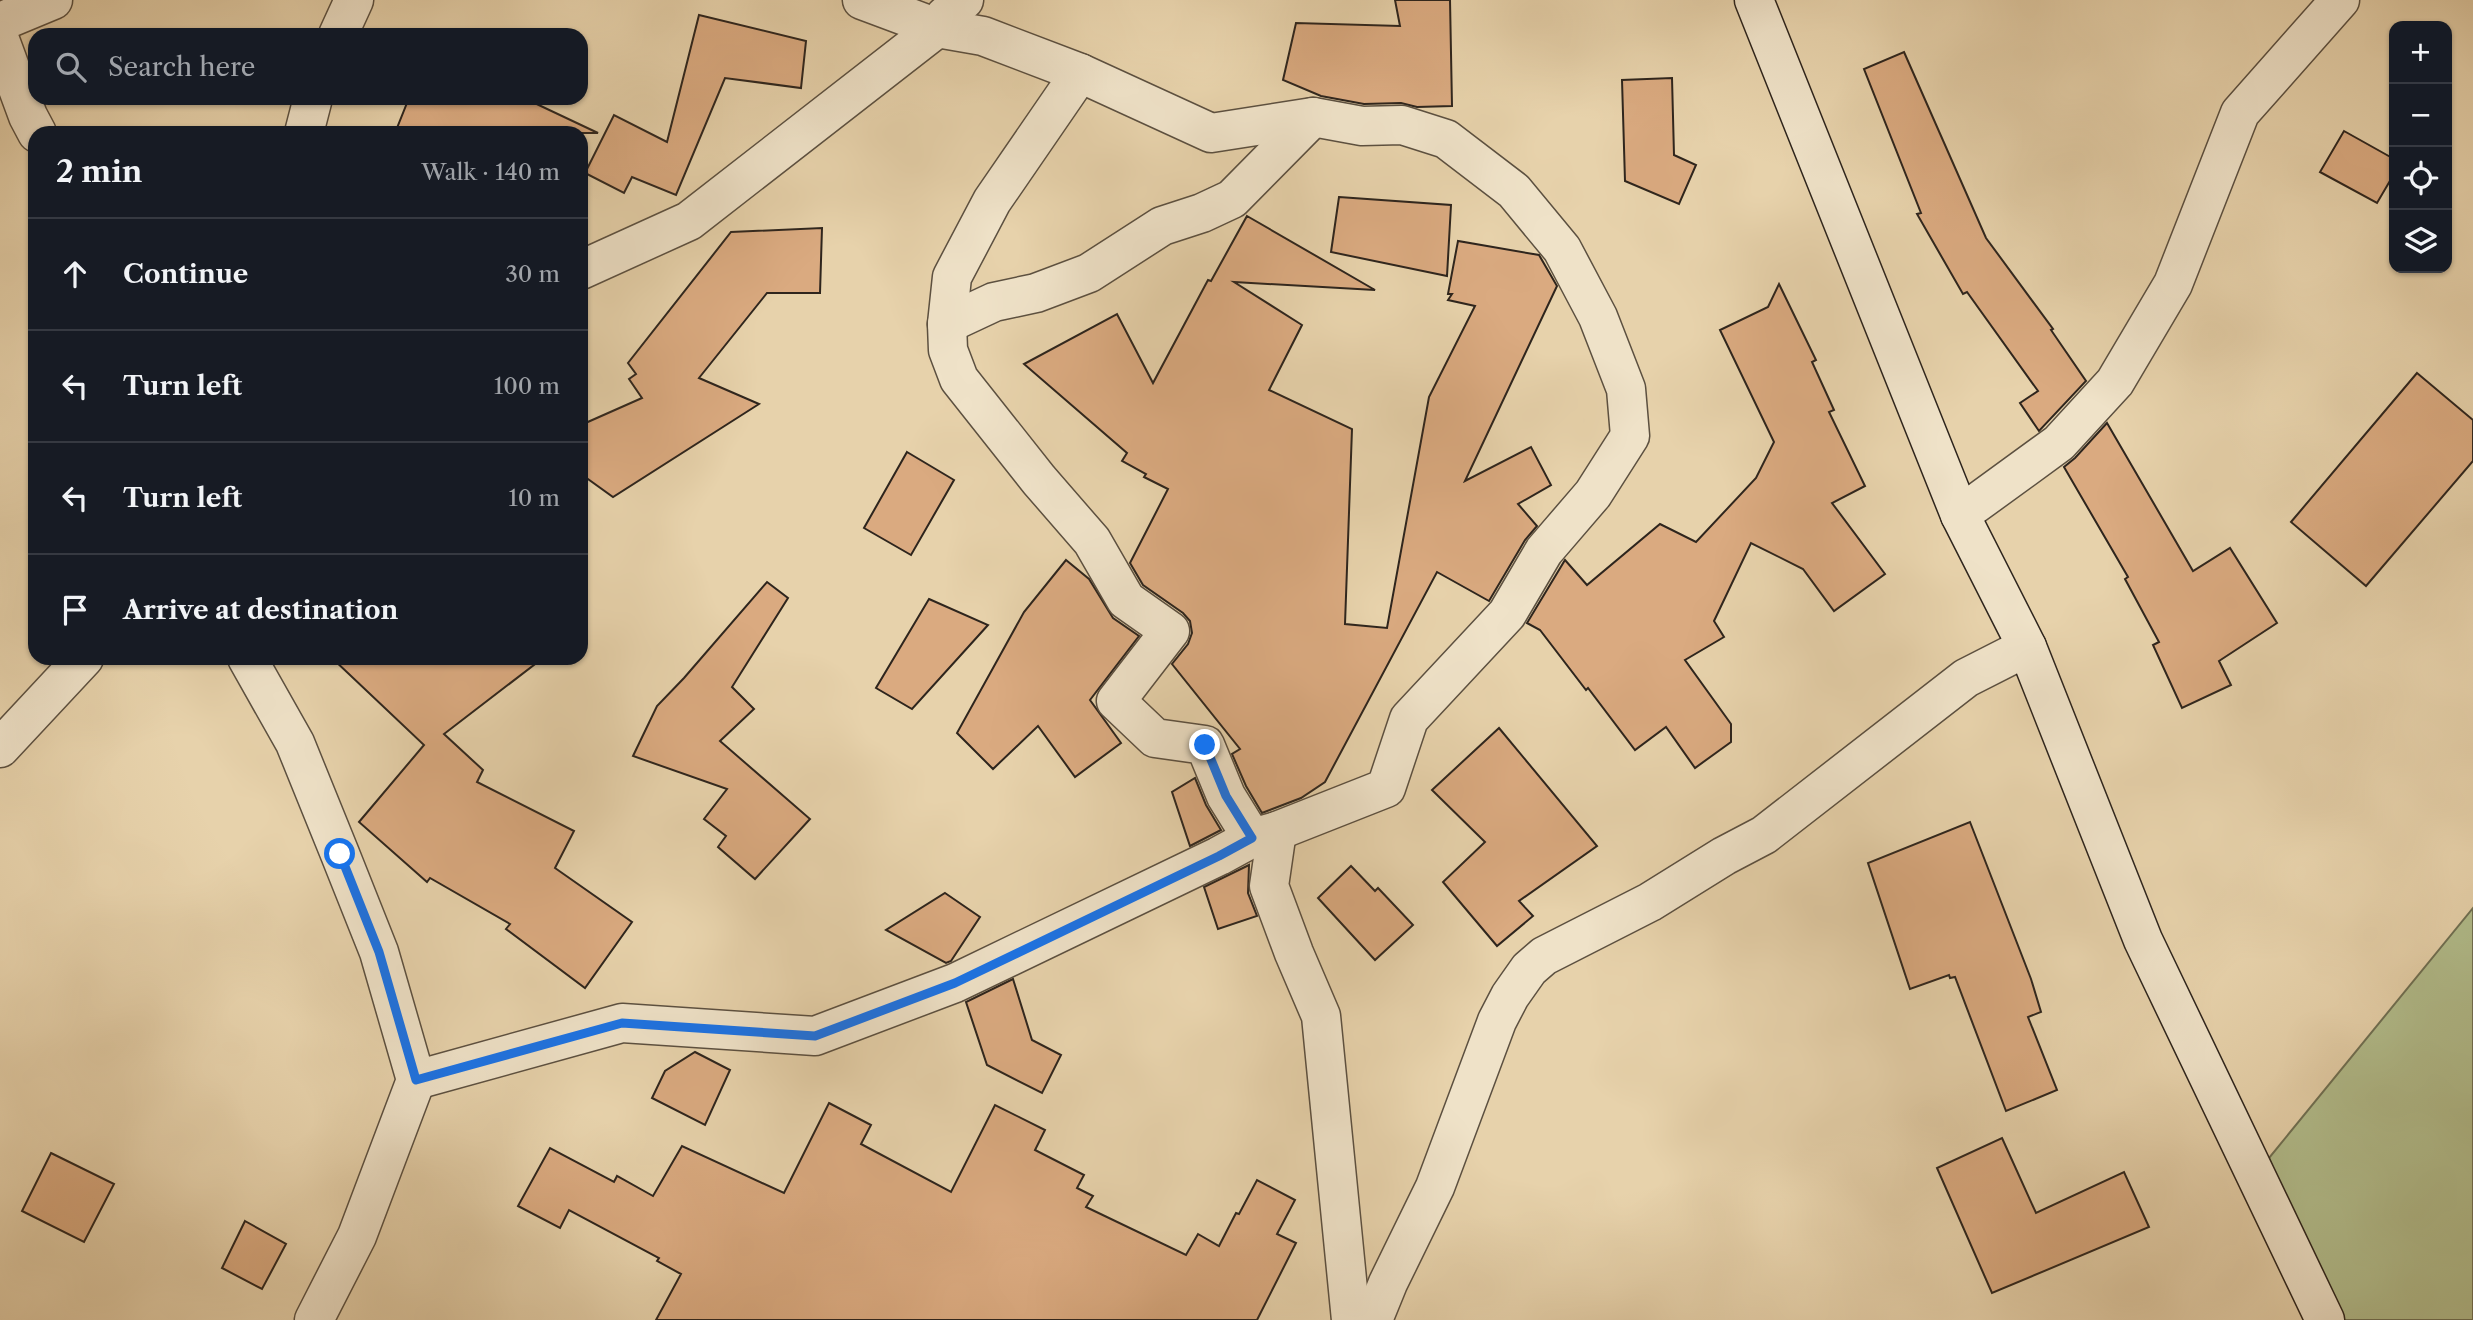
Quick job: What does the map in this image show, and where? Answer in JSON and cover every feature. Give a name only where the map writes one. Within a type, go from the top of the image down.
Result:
[{"type":"street","points":[[0,22],[53,0]]},
{"type":"street","points":[[341,28],[354,0]]},
{"type":"street","points":[[416,1080],[622,1023],[815,1036],[955,983],[1265,834],[1386,788],[1409,719],[1507,614],[1544,551],[1593,494],[1630,436],[1626,389],[1598,317],[1562,250],[1514,191],[1446,139],[1402,125],[1362,126],[1312,117],[1211,133],[1080,73],[983,36],[937,28],[862,0]]},
{"type":"street","points":[[588,267],[689,221],[937,28],[945,16],[964,0]]},
{"type":"street","points":[[1754,0],[1960,515],[2027,647],[2143,940],[2325,1320]]},
{"type":"street","points":[[1960,515],[2059,443],[2115,382],[2173,284],[2240,113],[2340,0]]},
{"type":"street","points":[[0,40],[33,126]]},
{"type":"street","points":[[1080,73],[986,212],[952,277],[947,324],[948,350],[959,379],[1039,480],[1092,541],[1126,600],[1170,631],[1116,701],[1155,738],[1205,745],[1226,796],[1265,834],[1269,886],[1321,1016],[1351,1320]]},
{"type":"street","points":[[306,126],[311,105]]},
{"type":"street","points":[[947,324],[994,302],[1036,293],[1088,273],[1162,226],[1202,213],[1231,199],[1253,180],[1312,117]]},
{"type":"street","points":[[1373,1320],[1435,1187],[1497,1021],[1529,969],[1544,956],[1650,902],[1724,856],[1764,835],[1966,678],[2027,647]]},
{"type":"street","points":[[2,743],[77,665]]},
{"type":"street","points":[[251,665],[295,743],[379,952],[416,1080],[357,1236],[314,1320]]},
{"type":"green space","points":[[2473,908],[2473,1320],[2328,1320],[2269,1158]]},
{"type":"building","points":[[1395,0],[1450,0],[1452,106],[1364,104],[1321,96],[1283,80],[1296,23],[1400,26]]},
{"type":"building","points":[[699,15],[806,41],[801,88],[725,78],[676,195],[632,177],[624,193],[588,175],[588,167],[614,115],[667,142]]},
{"type":"building","points":[[1904,52],[1986,238],[2053,329],[2051,330],[2086,381],[2039,431],[2020,403],[2038,391],[1967,292],[1963,294],[1917,214],[1921,213],[1864,69]]},
{"type":"building","points":[[1672,78],[1674,155],[1696,165],[1679,204],[1625,181],[1622,80]]},
{"type":"building","points":[[406,105],[539,105],[583,126],[398,126]]},
{"type":"building","points":[[2344,131],[2389,156],[2389,183],[2377,203],[2320,172]]},
{"type":"building","points":[[1339,197],[1451,205],[1447,276],[1331,252]]},
{"type":"building","points":[[1247,216],[1375,290],[1234,282],[1302,325],[1269,390],[1352,429],[1345,624],[1387,628],[1429,397],[1475,306],[1448,300],[1452,294],[1448,294],[1458,241],[1539,255],[1557,286],[1465,481],[1531,447],[1551,485],[1518,504],[1537,526],[1525,540],[1489,601],[1437,572],[1325,782],[1301,798],[1262,813],[1232,754],[1240,749],[1172,664],[1188,644],[1192,633],[1190,621],[1143,585],[1130,563],[1168,489],[1144,477],[1146,474],[1122,461],[1127,453],[1024,364],[1117,314],[1153,383],[1208,280],[1211,281]]},
{"type":"building","points":[[822,228],[820,293],[767,293],[699,378],[759,404],[613,497],[588,479],[588,422],[642,398],[629,379],[636,374],[628,363],[731,232]]},
{"type":"building","points":[[1779,284],[1816,360],[1812,362],[1834,410],[1829,412],[1865,486],[1832,503],[1885,574],[1834,611],[1803,569],[1751,543],[1714,621],[1724,637],[1685,660],[1731,724],[1731,742],[1695,768],[1666,727],[1635,750],[1540,630],[1527,623],[1565,560],[1587,585],[1660,524],[1696,542],[1756,478],[1774,442],[1720,330],[1768,307]]},
{"type":"building","points":[[2417,373],[2473,420],[2473,461],[2366,586],[2291,522]]},
{"type":"building","points":[[2107,423],[2193,571],[2230,548],[2277,623],[2219,661],[2231,685],[2182,708],[2153,645],[2159,642],[2125,579],[2128,577],[2064,467]]},
{"type":"building","points":[[907,452],[954,480],[911,555],[864,528]]},
{"type":"building","points":[[1066,560],[1089,579],[1113,618],[1139,636],[1090,700],[1121,743],[1075,777],[1038,726],[993,769],[957,733],[1024,612]]},
{"type":"building","points":[[767,582],[788,598],[732,687],[754,709],[720,741],[810,819],[755,879],[718,847],[726,836],[704,819],[727,789],[633,756],[657,706]]},
{"type":"building","points":[[929,599],[988,625],[912,709],[876,688]]},
{"type":"building","points":[[339,665],[534,665],[444,734],[483,770],[477,782],[574,831],[555,868],[632,922],[585,988],[506,929],[510,924],[430,878],[427,882],[359,822],[424,745]]},
{"type":"building","points":[[1499,728],[1597,846],[1519,901],[1533,916],[1497,946],[1443,882],[1485,842],[1432,790]]},
{"type":"building","points":[[1195,778],[1206,805],[1221,830],[1190,846],[1172,792]]},
{"type":"building","points":[[1970,822],[2031,979],[2041,1012],[2028,1017],[2057,1090],[2006,1111],[1955,977],[1950,978],[1949,975],[1910,989],[1868,863]]},
{"type":"building","points":[[1249,865],[1248,893],[1257,916],[1218,929],[1204,887]]},
{"type":"building","points":[[1351,866],[1375,891],[1378,888],[1413,925],[1375,960],[1318,898]]},
{"type":"building","points":[[945,893],[980,917],[951,961],[946,963],[886,930]]},
{"type":"building","points":[[1013,979],[1032,1040],[1061,1055],[1042,1093],[987,1065],[966,1002]]},
{"type":"building","points":[[695,1052],[730,1070],[705,1125],[652,1098],[665,1071]]},
{"type":"building","points":[[829,1103],[871,1125],[861,1144],[951,1192],[995,1105],[1045,1130],[1035,1150],[1084,1175],[1077,1188],[1093,1196],[1086,1207],[1186,1255],[1198,1234],[1219,1246],[1257,1180],[1295,1200],[1277,1234],[1296,1243],[1257,1320],[656,1320],[681,1274],[657,1261],[659,1258],[569,1210],[560,1228],[518,1206],[550,1148],[614,1182],[617,1176],[653,1196],[682,1146],[784,1193]]},
{"type":"building","points":[[2002,1138],[2036,1213],[2124,1172],[2149,1227],[1992,1293],[1937,1168]]},
{"type":"building","points":[[51,1153],[114,1184],[84,1242],[22,1211]]},
{"type":"building","points":[[245,1221],[286,1244],[262,1289],[222,1268]]},
{"type":"route","points":[[340,854],[379,952],[416,1080],[622,1023],[815,1036],[955,983],[1252,838],[1226,796],[1205,745]]}]
